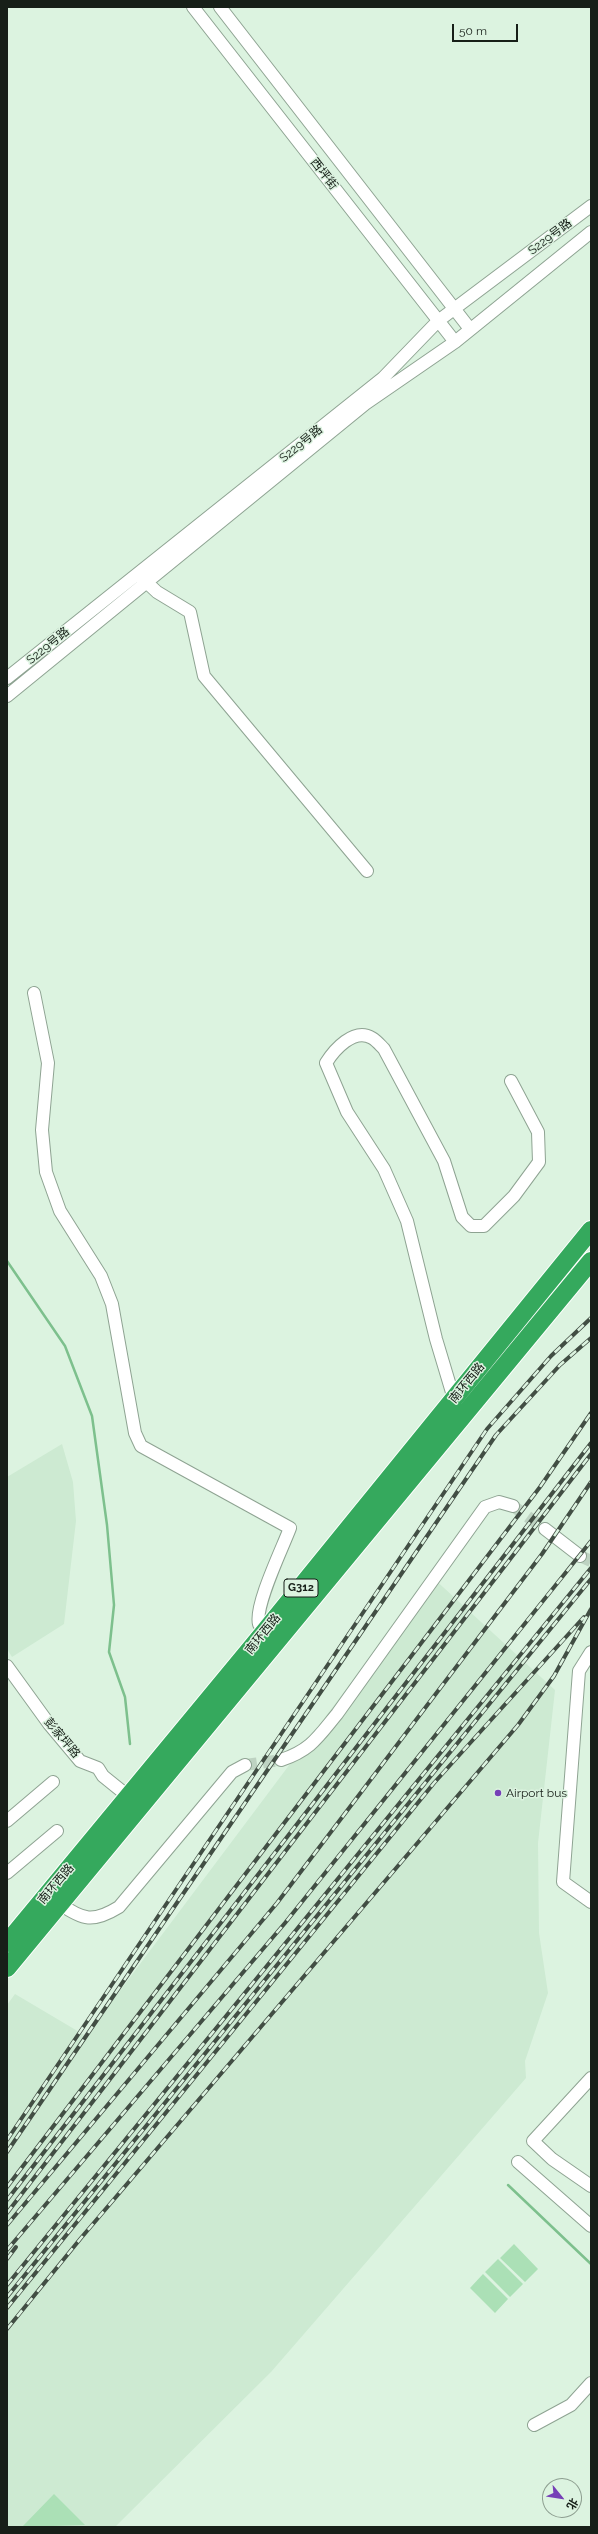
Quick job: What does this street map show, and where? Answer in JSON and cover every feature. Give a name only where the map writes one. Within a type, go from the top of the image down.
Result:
[{"type":"highway","name":"南环西路","points":[[7,1943],[265,1631],[591,1230]]},
{"type":"highway","name":"南环西路","points":[[7,1968],[591,1261]]},
{"type":"street","name":"西坪街","points":[[193,7],[455,342]]},
{"type":"street","name":"西坪街","points":[[220,7],[456,309],[470,329]]},
{"type":"street","name":"S229号路","points":[[7,696],[142,578],[383,378],[438,321],[456,309],[591,206]]},
{"type":"street","name":"S229号路","points":[[7,678],[142,578],[365,404],[455,342],[591,232]]},
{"type":"street","points":[[142,578],[157,592],[190,612],[204,676],[367,871]]},
{"type":"street","points":[[34,993],[48,1063],[42,1130],[46,1172],[60,1211],[101,1276],[112,1304],[135,1433],[141,1446],[290,1528],[265,1591],[259,1614],[259,1625],[265,1631]]},
{"type":"street","points":[[454,1399],[436,1340],[407,1221],[384,1169],[346,1112],[326,1063],[335,1049],[343,1042],[360,1036],[371,1037],[384,1049],[444,1161],[462,1216],[471,1226],[484,1226],[514,1196],[539,1162],[538,1132],[511,1081]]},
{"type":"street","points":[[281,1760],[300,1754],[315,1740],[336,1714],[485,1506],[499,1502],[513,1506]]},
{"type":"street","points":[[545,1529],[580,1556]]},
{"type":"street","points":[[591,1652],[578,1671],[563,1882],[591,1902]]},
{"type":"street","name":"彭家坪路","points":[[7,1666],[49,1724],[80,1760],[98,1768],[103,1776],[129,1797]]},
{"type":"street","points":[[60,1904],[80,1918],[106,1914],[119,1907],[232,1772],[245,1765]]},
{"type":"street","points":[[7,1821],[53,1782]]},
{"type":"street","points":[[7,1873],[57,1831]]},
{"type":"street","points":[[591,2078],[533,2141],[552,2159],[591,2186]]},
{"type":"street","points":[[518,2162],[591,2226]]},
{"type":"street","points":[[534,2424],[571,2404],[591,2383]]},
{"type":"shaded area","points":[[62,1444],[73,1482],[76,1521],[64,1624],[12,1657],[7,1649],[7,1477]]},
{"type":"shaded area","points":[[431,1576],[555,1690],[538,1843],[539,1933],[548,1993],[525,2061],[526,2078],[271,2372],[115,2527],[7,2527],[7,2005],[15,1994],[86,2036]]},
{"type":"green space","points":[[514,2244],[538,2269],[525,2282],[500,2258]]},
{"type":"green space","points":[[498,2259],[523,2284],[510,2297],[485,2272]]},
{"type":"green space","points":[[483,2274],[508,2299],[495,2313],[470,2288]]},
{"type":"green space","points":[[54,2494],[85,2525],[22,2527]]},
{"type":"waterway","points":[[7,1261],[65,1346],[92,1416],[107,1525],[114,1605],[109,1652],[125,1697],[130,1744]]},
{"type":"waterway","points":[[508,2185],[591,2264]]},
{"type":"tunnel","points":[[513,1506],[545,1529]]},
{"type":"tunnel","points":[[580,1556],[591,1561]]},
{"type":"tunnel","points":[[245,1765],[281,1760]]},
{"type":"railway","points":[[7,2140],[487,1429],[551,1356],[591,1318]]},
{"type":"railway","points":[[7,2152],[496,1435],[560,1365],[591,1338]]},
{"type":"railway","points":[[7,2187],[540,1487],[591,1413]]},
{"type":"railway","points":[[7,2200],[591,1443]]},
{"type":"railway","points":[[7,2213],[591,1454]]},
{"type":"railway","points":[[7,2225],[277,1903],[542,1554],[591,1482]]},
{"type":"railway","points":[[7,2250],[285,1923],[591,1541]]},
{"type":"railway","points":[[7,2285],[591,1568]]},
{"type":"railway","points":[[7,2297],[591,1579]]},
{"type":"railway","points":[[7,2329],[81,2238],[518,1725],[554,1676],[591,1609]]},
{"type":"railway","points":[[7,2308],[434,1783],[584,1617]]},
{"type":"railway","points":[[7,2259],[16,2247]]},
{"type":"place","name":"Airport bus","points":[[498,1793]]}]
